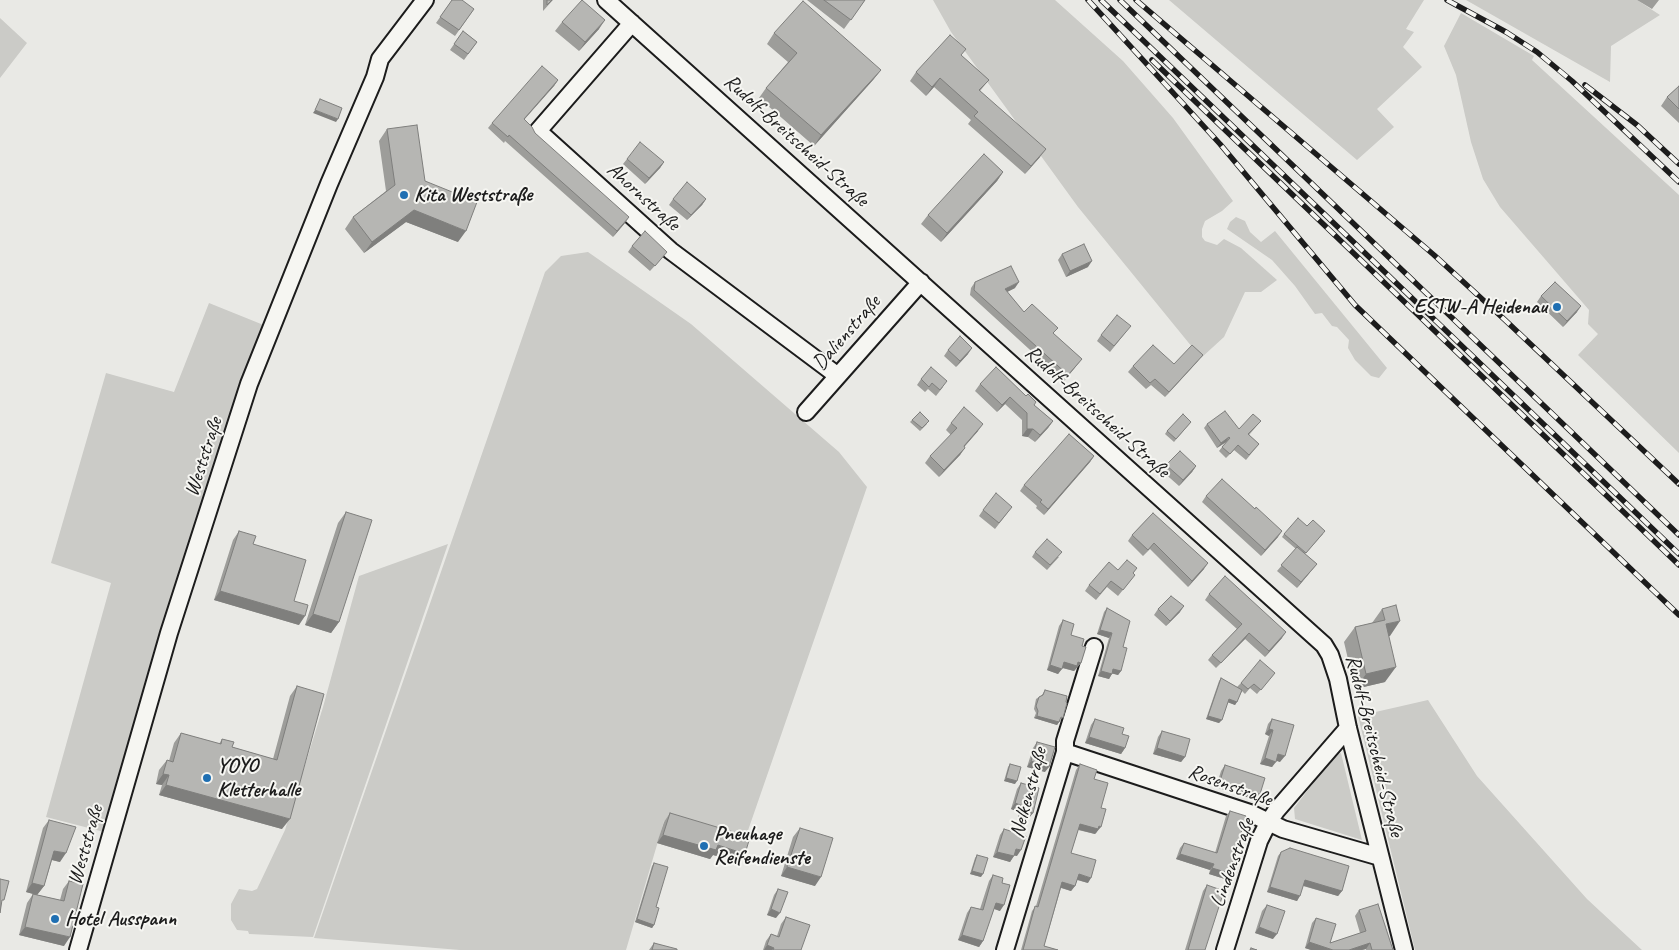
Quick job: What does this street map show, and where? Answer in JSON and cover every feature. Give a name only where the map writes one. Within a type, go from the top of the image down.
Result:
[{"type":"street","name":"Weststraße","points":[[78,950],[169,633],[249,384],[329,184],[375,77],[380,60],[425,0]]},
{"type":"street","name":"Rudolf-Breitscheid-Straße","points":[[606,0],[1324,645],[1330,655],[1338,679],[1348,728],[1404,950]]},
{"type":"street","name":"Ahornstraße","points":[[632,23],[538,131],[671,251],[838,376]]},
{"type":"street","name":"Dalienstraße","points":[[806,412],[921,282]]},
{"type":"street","name":"Nelkenstraße","points":[[1005,950],[1065,752],[1065,742],[1094,647]]},
{"type":"street","name":"Lindenstraße","points":[[1225,950],[1259,841],[1268,823],[1348,728]]},
{"type":"street","name":"Rosenstraße","points":[[1065,752],[1250,813],[1283,829],[1380,857]]},
{"type":"shaded area","points":[[933,0],[1055,0],[1123,61],[1173,118],[1233,201],[1222,211],[1205,221],[1202,237],[1205,241],[1217,245],[1224,239],[1241,248],[1277,280],[1261,292],[1245,292],[1224,337],[1201,358],[1078,207],[951,32]]},
{"type":"shaded area","points":[[1169,0],[1424,0],[1406,29],[1414,32],[1403,47],[1422,67],[1377,109],[1394,127],[1357,160]]},
{"type":"shaded area","points":[[1466,0],[1637,0],[1660,15],[1611,46],[1610,82]]},
{"type":"shaded area","points":[[1461,13],[1534,56],[1532,60],[1679,195],[1679,453],[1578,355],[1598,334],[1588,324],[1589,310],[1500,207],[1483,179],[1471,142],[1456,75],[1444,46]]},
{"type":"shaded area","points":[[0,18],[27,43],[0,78]]},
{"type":"shaded area","points":[[1236,217],[1245,221],[1250,232],[1261,242],[1275,231],[1387,368],[1379,378],[1371,376],[1355,360],[1348,348],[1349,340],[1337,327],[1332,326],[1322,313],[1315,314],[1295,286],[1272,260],[1227,229],[1230,222]]},
{"type":"shaded area","points":[[588,252],[691,324],[839,452],[867,487],[744,842],[664,821],[626,950],[460,950],[314,938],[545,272],[561,256]]},
{"type":"shaded area","points":[[209,303],[271,328],[247,420],[112,834],[46,817],[111,583],[51,563],[106,373],[174,392]]},
{"type":"shaded area","points":[[448,544],[313,937],[249,934],[248,931],[237,930],[231,920],[231,904],[239,889],[252,891],[257,889],[285,830],[323,707],[359,576]]},
{"type":"shaded area","points":[[1428,700],[1477,776],[1587,899],[1642,950],[1415,950],[1358,716]]},
{"type":"shaded area","points":[[1341,753],[1362,840],[1295,819],[1294,808],[1335,755]]},
{"type":"building","points":[[452,0],[462,0],[474,9],[459,30],[440,17]]},
{"type":"building","points":[[582,0],[605,20],[585,42],[562,22]]},
{"type":"building","points":[[824,0],[865,0],[851,20]]},
{"type":"building","points":[[803,1],[881,70],[821,135],[766,88],[797,53],[774,33]]},
{"type":"building","points":[[463,31],[477,42],[468,54],[454,44]]},
{"type":"building","points":[[950,35],[966,49],[961,55],[989,80],[979,90],[1046,149],[1031,166],[974,116],[978,112],[940,78],[932,87],[916,72]]},
{"type":"building","points":[[542,66],[558,80],[524,119],[535,133],[629,217],[617,231],[509,135],[508,137],[492,123]]},
{"type":"building","points":[[1679,86],[1679,109],[1667,97]]},
{"type":"building","points":[[320,99],[342,108],[338,119],[315,110]]},
{"type":"building","name":"Kita Weststraße","points":[[417,125],[425,181],[477,202],[466,231],[414,210],[372,242],[353,217],[395,185],[387,129]]},
{"type":"building","points":[[640,142],[664,162],[649,178],[627,159]]},
{"type":"building","points":[[984,154],[1003,172],[947,233],[928,215]]},
{"type":"building","points":[[687,182],[706,199],[691,215],[673,199]]},
{"type":"building","points":[[645,231],[667,252],[655,266],[632,246]]},
{"type":"building","points":[[1084,244],[1092,261],[1070,271],[1062,254]]},
{"type":"building","points":[[1011,266],[1019,282],[1005,289],[1024,312],[1032,304],[1058,328],[1053,333],[1082,359],[1068,375],[974,290],[975,282]]},
{"type":"building","name":"ESTW-A Heidenau","points":[[1555,282],[1581,306],[1567,321],[1541,296]]},
{"type":"building","points":[[1117,315],[1131,326],[1114,346],[1101,335]]},
{"type":"building","points":[[960,336],[972,348],[960,361],[948,350]]},
{"type":"building","points":[[1153,345],[1174,364],[1192,345],[1203,355],[1169,392],[1155,379],[1150,383],[1133,366]]},
{"type":"building","points":[[931,367],[947,381],[940,390],[932,383],[929,387],[921,379]]},
{"type":"building","points":[[996,367],[1026,396],[1028,394],[1036,402],[1034,405],[1053,421],[1040,435],[1033,429],[1027,429],[1027,413],[1010,397],[1002,405],[980,384]]},
{"type":"building","points":[[964,407],[983,424],[964,446],[965,448],[944,470],[930,456],[957,428],[951,423]]},
{"type":"building","points":[[1225,411],[1239,429],[1253,414],[1261,421],[1248,434],[1259,444],[1249,455],[1238,445],[1230,454],[1222,447],[1230,438],[1221,443],[1207,424]]},
{"type":"building","points":[[920,412],[929,421],[922,428],[912,420]]},
{"type":"building","points":[[1183,414],[1191,422],[1176,439],[1167,431]]},
{"type":"building","points":[[1069,434],[1094,456],[1048,509],[1040,502],[1042,500],[1024,485]]},
{"type":"building","points":[[1180,451],[1196,466],[1183,480],[1166,465]]},
{"type":"building","points":[[1222,479],[1282,531],[1265,550],[1206,496]]},
{"type":"building","points":[[996,493],[1012,507],[999,523],[983,510]]},
{"type":"building","points":[[346,512],[372,520],[339,622],[313,614]]},
{"type":"building","points":[[1153,513],[1208,563],[1192,581],[1154,543],[1148,550],[1132,535]]},
{"type":"building","points":[[1298,518],[1307,526],[1313,520],[1325,531],[1306,553],[1284,534]]},
{"type":"building","points":[[239,531],[256,536],[253,544],[306,560],[294,601],[308,605],[305,616],[220,591]]},
{"type":"building","points":[[1047,539],[1062,552],[1050,565],[1035,552]]},
{"type":"building","points":[[1297,547],[1317,564],[1301,582],[1281,565]]},
{"type":"building","points":[[1127,560],[1137,568],[1133,573],[1135,575],[1123,590],[1111,581],[1100,594],[1089,585],[1109,562],[1118,570]]},
{"type":"building","points":[[1225,576],[1286,632],[1269,651],[1249,633],[1221,663],[1212,655],[1242,624],[1209,594]]},
{"type":"building","points":[[1171,596],[1184,606],[1170,621],[1158,609]]},
{"type":"building","points":[[1396,605],[1400,621],[1386,624],[1396,667],[1366,674],[1355,627],[1385,620],[1382,609]]},
{"type":"building","points":[[1107,608],[1130,621],[1123,647],[1127,648],[1121,671],[1113,669],[1112,674],[1101,671],[1112,633],[1100,630]]},
{"type":"building","points":[[1063,620],[1074,624],[1071,635],[1084,639],[1082,646],[1086,647],[1081,663],[1078,662],[1077,666],[1064,662],[1062,669],[1050,665]]},
{"type":"building","points":[[1260,660],[1275,673],[1261,690],[1254,684],[1248,689],[1241,683]]},
{"type":"building","points":[[1221,678],[1242,690],[1237,702],[1229,699],[1222,720],[1208,716]]},
{"type":"building","points":[[297,686],[324,694],[290,819],[166,785],[169,775],[163,774],[167,760],[173,762],[181,733],[221,744],[222,739],[234,742],[232,747],[277,760]]},
{"type":"building","points":[[1045,690],[1067,696],[1063,718],[1061,717],[1059,722],[1037,716],[1036,706],[1039,697],[1043,695]]},
{"type":"building","points":[[1095,719],[1124,728],[1122,734],[1129,736],[1125,748],[1089,737]]},
{"type":"building","points":[[1272,719],[1294,725],[1285,756],[1278,754],[1276,762],[1265,758],[1273,730],[1269,729]]},
{"type":"building","points":[[1162,731],[1190,739],[1185,757],[1157,748]]},
{"type":"building","points":[[1037,742],[1055,747],[1049,767],[1031,761]]},
{"type":"building","points":[[1010,764],[1021,767],[1017,781],[1006,778]]},
{"type":"building","points":[[1080,764],[1097,770],[1094,779],[1108,783],[1101,808],[1106,809],[1101,827],[1099,826],[1098,829],[1080,824],[1071,853],[1096,860],[1091,878],[1079,874],[1075,886],[1062,882],[1044,946],[1058,950],[1023,950],[1035,906],[1038,907]]},
{"type":"building","points":[[1225,765],[1265,778],[1260,794],[1220,781]]},
{"type":"building","points":[[1021,783],[1039,788],[1033,813],[1022,811],[1023,806],[1015,803]]},
{"type":"building","points":[[1230,811],[1246,816],[1229,873],[1212,868],[1214,864],[1180,854],[1184,843],[1217,853]]},
{"type":"building","points":[[670,813],[750,837],[745,854],[718,845],[716,850],[663,835]]},
{"type":"building","points":[[49,820],[76,827],[66,853],[54,851],[44,886],[32,883]]},
{"type":"building","points":[[800,828],[833,838],[821,877],[787,867]]},
{"type":"building","points":[[1004,829],[1026,836],[1021,850],[1016,849],[1014,856],[997,852]]},
{"type":"building","points":[[1290,848],[1349,866],[1342,891],[1305,880],[1300,896],[1270,887],[1281,852]]},
{"type":"building","points":[[977,855],[988,858],[983,874],[972,871]]},
{"type":"building","points":[[654,863],[668,867],[656,907],[659,908],[654,925],[637,919]]},
{"type":"building","points":[[993,875],[1003,878],[1002,883],[1010,885],[1004,905],[996,903],[983,941],[962,935],[971,907],[983,910]]},
{"type":"building","points":[[0,879],[9,881],[4,900],[2,900],[0,913]]},
{"type":"building","points":[[69,881],[83,884],[70,937],[25,927],[33,894],[64,901]]},
{"type":"building","points":[[1207,885],[1224,891],[1205,950],[1188,950]]},
{"type":"building","points":[[778,889],[788,892],[780,913],[771,909]]},
{"type":"building","points":[[1378,904],[1393,950],[1372,950],[1370,943],[1349,950],[1333,950],[1309,942],[1316,918],[1336,924],[1330,943],[1366,931],[1359,910]]},
{"type":"building","points":[[1267,905],[1285,911],[1277,934],[1259,927]]},
{"type":"building","points":[[786,917],[810,925],[801,950],[773,950],[774,948],[767,945],[771,934],[779,937]]},
{"type":"building","points":[[654,943],[677,949],[677,950],[652,950]]},
{"type":"railway","points":[[1088,0],[1220,144],[1355,305],[1679,615]]},
{"type":"railway","points":[[1101,0],[1679,554]]},
{"type":"railway","points":[[1120,0],[1679,535]]},
{"type":"railway","points":[[1136,0],[1434,255],[1679,484]]},
{"type":"railway","points":[[1447,0],[1506,32],[1537,52],[1572,81],[1679,182]]},
{"type":"railway","points":[[1152,60],[1679,565]]},
{"type":"railway","points":[[1585,85],[1637,125],[1679,164]]},
{"type":"place","name":"Kita Weststraße","points":[[404,195]]},
{"type":"place","name":"ESTW-A Heidenau","points":[[1557,307]]},
{"type":"place","name":"YOYO Kletterhalle","points":[[207,778]]},
{"type":"place","name":"Pneuhage Reifendienste","points":[[704,846]]},
{"type":"place","name":"Hotel Ausspann","points":[[55,919]]}]
